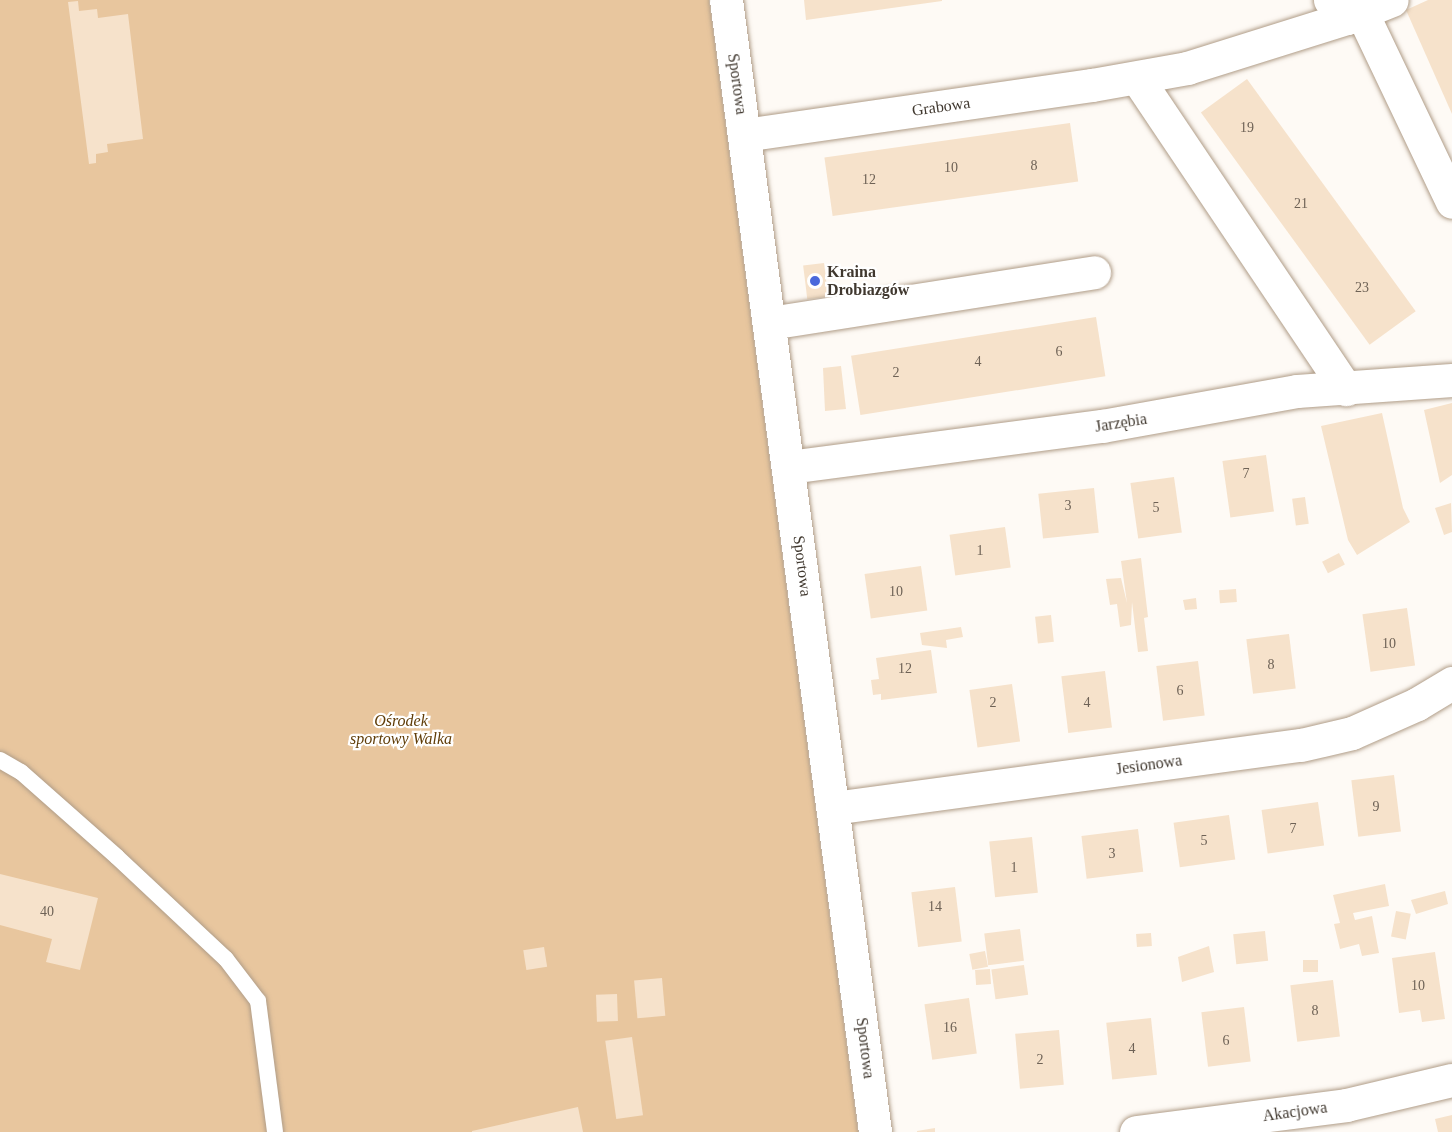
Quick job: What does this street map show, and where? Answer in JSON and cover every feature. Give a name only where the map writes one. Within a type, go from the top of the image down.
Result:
[{"type":"street","name":"Sportowa","points":[[726,0],[876,1132]]},
{"type":"street","points":[[1392,0],[1346,11],[1452,202]]},
{"type":"street","name":"Grabowa","points":[[744,135],[1137,78],[1187,68],[1346,11]]},
{"type":"street","points":[[1137,78],[1346,389]]},
{"type":"street","points":[[770,323],[1094,273]]},
{"type":"street","name":"Jarzębia","points":[[789,467],[1102,426],[1297,391],[1452,380]]},
{"type":"street","name":"Jesionowa","points":[[833,808],[1301,745],[1352,733],[1417,704],[1452,683]]},
{"type":"street","name":"Akacjowa","points":[[1136,1132],[1346,1105],[1452,1080]]},
{"type":"lane","points":[[0,760],[21,772],[117,857],[226,959],[258,1001],[275,1132]]},
{"type":"green space","name":"Ośrodek sportowy Walka","points":[[0,0],[709,0],[858,1132],[0,1132]]},
{"type":"building","points":[[804,0],[942,0],[942,1],[806,20]]},
{"type":"building","points":[[1428,0],[1452,0],[1452,114],[1406,10]]},
{"type":"building","points":[[78,1],[79,11],[97,9],[98,18],[128,14],[143,139],[107,144],[108,152],[96,154],[96,163],[89,164],[68,2]]},
{"type":"building","points":[[1247,79],[1416,311],[1370,345],[1201,113]]},
{"type":"building","points":[[1070,123],[1078,181],[833,216],[824,158]]},
{"type":"building","name":"Kraina Drobiazgów","points":[[824,263],[828,297],[807,299],[803,266]]},
{"type":"building","points":[[1096,317],[1105,376],[860,415],[851,356]]},
{"type":"building","points":[[841,366],[846,409],[825,411],[823,368]]},
{"type":"building","points":[[1452,403],[1452,475],[1440,483],[1424,410]]},
{"type":"building","points":[[1382,413],[1403,508],[1410,522],[1357,555],[1348,540],[1321,426]]},
{"type":"building","points":[[1266,455],[1274,511],[1230,518],[1222,461]]},
{"type":"building","points":[[1174,477],[1182,532],[1138,539],[1130,483]]},
{"type":"building","points":[[1094,488],[1099,533],[1043,539],[1038,494]]},
{"type":"building","points":[[1305,497],[1309,524],[1296,526],[1292,499]]},
{"type":"building","points":[[1451,503],[1452,532],[1444,535],[1435,508]]},
{"type":"building","points":[[1005,527],[1011,568],[955,575],[950,535]]},
{"type":"building","points":[[1339,553],[1345,565],[1328,573],[1322,562]]},
{"type":"building","points":[[1141,558],[1148,617],[1144,618],[1148,651],[1138,652],[1132,602],[1131,625],[1120,627],[1117,604],[1110,605],[1106,579],[1121,578],[1127,603],[1121,561]]},
{"type":"building","points":[[921,566],[927,611],[871,618],[865,574]]},
{"type":"building","points":[[1236,589],[1237,602],[1220,603],[1219,590]]},
{"type":"building","points":[[1196,598],[1197,609],[1185,610],[1183,600]]},
{"type":"building","points":[[1407,608],[1415,665],[1371,672],[1362,614]]},
{"type":"building","points":[[1051,615],[1054,642],[1038,644],[1035,617]]},
{"type":"building","points":[[961,627],[963,637],[946,640],[947,648],[922,645],[920,633]]},
{"type":"building","points":[[1289,634],[1296,689],[1253,694],[1246,639]]},
{"type":"building","points":[[931,650],[937,693],[881,700],[881,694],[873,695],[871,680],[879,679],[876,658]]},
{"type":"building","points":[[1198,661],[1205,716],[1163,721],[1156,666]]},
{"type":"building","points":[[1105,671],[1112,728],[1068,733],[1061,676]]},
{"type":"building","points":[[1012,684],[1020,741],[977,747],[969,690]]},
{"type":"building","points":[[1394,775],[1401,832],[1358,837],[1351,780]]},
{"type":"building","points":[[1318,802],[1324,846],[1268,854],[1262,810]]},
{"type":"building","points":[[1229,815],[1235,860],[1180,867],[1174,823]]},
{"type":"building","points":[[1138,829],[1143,872],[1087,879],[1081,836]]},
{"type":"building","points":[[1032,837],[1038,893],[995,897],[989,841]]},
{"type":"building","points":[[0,874],[98,898],[80,970],[46,962],[52,939],[0,925]]},
{"type":"building","points":[[1385,884],[1389,906],[1353,913],[1355,920],[1372,916],[1379,953],[1362,956],[1359,944],[1340,949],[1334,924],[1340,923],[1333,895]]},
{"type":"building","points":[[955,887],[962,942],[918,947],[911,892]]},
{"type":"building","points":[[1445,891],[1448,904],[1416,914],[1411,900]]},
{"type":"building","points":[[1396,911],[1411,914],[1406,939],[1391,937]]},
{"type":"building","points":[[1020,929],[1024,961],[988,965],[984,933]]},
{"type":"building","points":[[1265,931],[1268,961],[1236,964],[1233,934]]},
{"type":"building","points":[[1151,933],[1152,946],[1137,947],[1136,934]]},
{"type":"building","points":[[1209,946],[1214,972],[1182,982],[1178,957]]},
{"type":"building","points":[[544,947],[547,967],[526,970],[523,950]]},
{"type":"building","points":[[985,951],[988,967],[972,970],[969,954]]},
{"type":"building","points":[[1435,952],[1445,1019],[1422,1022],[1420,1010],[1399,1013],[1392,958]]},
{"type":"building","points":[[1303,960],[1318,960],[1318,972],[1303,972]]},
{"type":"building","points":[[1024,965],[1028,995],[995,999],[991,970]]},
{"type":"building","points":[[990,969],[991,984],[976,985],[975,970]]},
{"type":"building","points":[[662,978],[665,1016],[637,1018],[634,980]]},
{"type":"building","points":[[1333,980],[1340,1037],[1297,1042],[1290,985]]},
{"type":"building","points":[[617,994],[618,1021],[597,1022],[596,995]]},
{"type":"building","points":[[969,998],[977,1053],[932,1060],[924,1004]]},
{"type":"building","points":[[1244,1007],[1251,1062],[1208,1067],[1201,1012]]},
{"type":"building","points":[[1151,1018],[1157,1075],[1112,1079],[1106,1023]]},
{"type":"building","points":[[1059,1030],[1064,1085],[1020,1089],[1015,1034]]},
{"type":"building","points":[[632,1037],[643,1115],[616,1119],[605,1041]]},
{"type":"building","points":[[578,1107],[583,1132],[472,1132],[472,1131]]},
{"type":"building","points":[[1452,1115],[1452,1132],[1438,1132],[1435,1119]]},
{"type":"building","points":[[935,1128],[935,1132],[917,1132],[917,1131]]},
{"type":"place","name":"Kraina Drobiazgów","points":[[815,281]]}]
